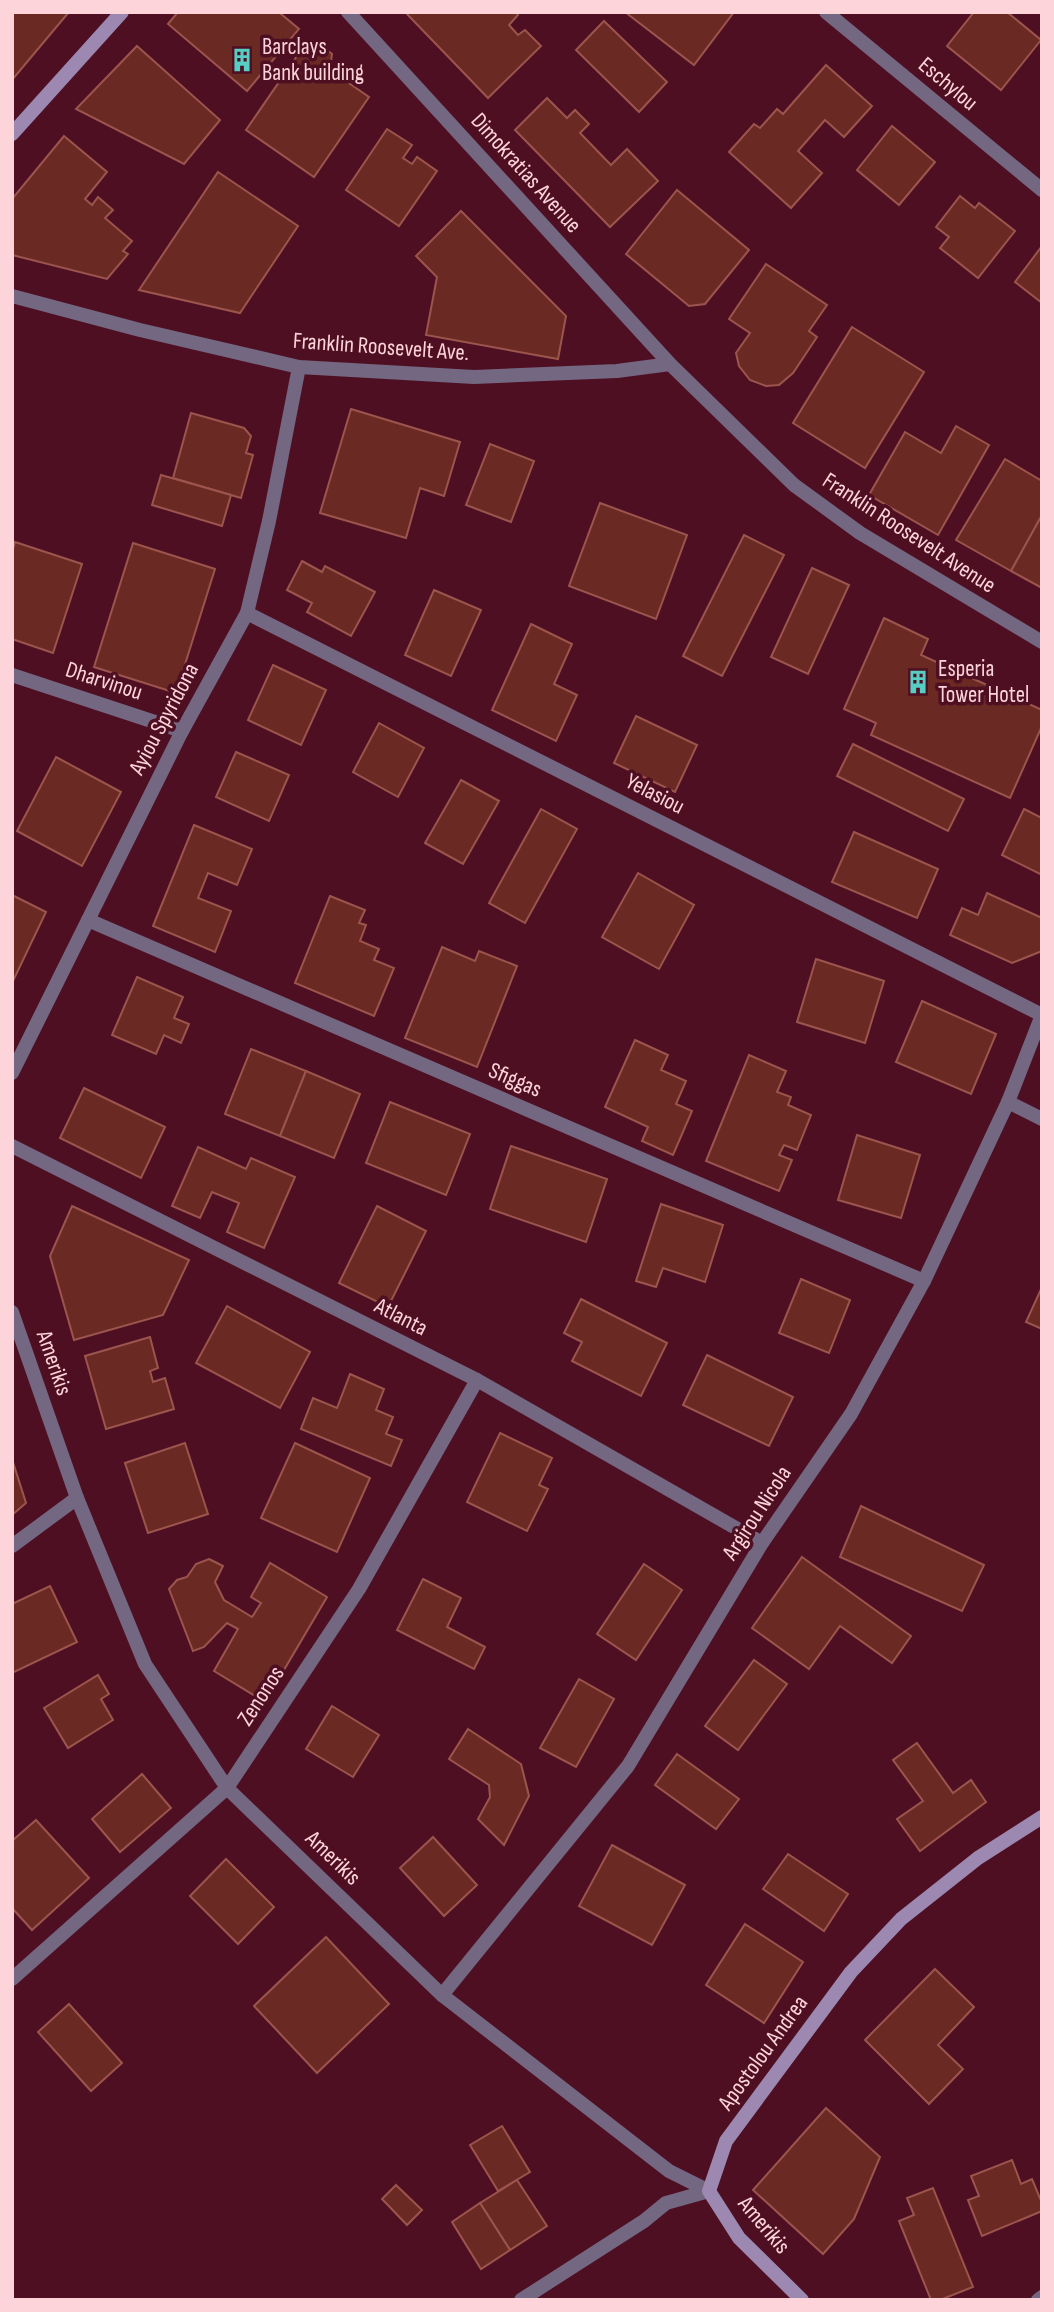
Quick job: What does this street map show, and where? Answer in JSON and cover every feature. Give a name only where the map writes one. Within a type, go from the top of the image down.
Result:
[{"type":"street","points":[[12,134],[122,12]]},
{"type":"street","name":"Dimokratias Avenue","points":[[348,12],[670,364]]},
{"type":"street","name":"Eschylou","points":[[826,12],[1042,190]]},
{"type":"street","name":"Franklin Roosevelt Ave.","points":[[12,296],[140,330],[299,367],[474,377],[617,371],[670,364]]},
{"type":"street","name":"Franklin Roosevelt Avenue","points":[[670,364],[794,485],[860,533],[1042,642]]},
{"type":"street","name":"Ayiou Spyridona","points":[[12,1073],[183,731],[247,614],[269,521],[299,367]]},
{"type":"street","name":"Yelasiou","points":[[247,614],[1042,1015]]},
{"type":"street","name":"Dharvinou","points":[[12,675],[183,731]]},
{"type":"street","name":"Sfiggas","points":[[88,920],[924,1281]]},
{"type":"street","name":"Argirou Nicola","points":[[442,1995],[628,1766],[762,1543],[851,1414],[924,1281],[1008,1102],[1042,1015]]},
{"type":"street","points":[[1008,1102],[1042,1119]]},
{"type":"street","name":"Atlanta","points":[[12,1146],[477,1380],[762,1543]]},
{"type":"street","name":"Amerikis","points":[[12,1312],[77,1498],[145,1664],[227,1788],[442,1995],[669,2171],[709,2191],[739,2238],[803,2300]]},
{"type":"street","name":"Zenonos","points":[[12,1979],[227,1788],[359,1589],[477,1380]]},
{"type":"street","points":[[12,1546],[77,1498]]},
{"type":"street","name":"Apostolou Andrea","points":[[709,2191],[726,2141],[851,1972],[901,1919],[978,1858],[1042,1817]]},
{"type":"street","points":[[521,2300],[644,2221],[666,2203],[709,2191]]},
{"type":"building","points":[[12,12],[69,12],[12,80]]},
{"type":"building","name":"Barclays Bank building","points":[[178,12],[283,12],[281,14],[299,29],[247,91],[168,24]]},
{"type":"building","points":[[405,12],[516,12],[518,15],[509,25],[518,35],[525,30],[541,46],[488,98]]},
{"type":"building","points":[[625,12],[734,12],[694,65]]},
{"type":"building","points":[[974,12],[1007,12],[1041,40],[1001,90],[947,46]]},
{"type":"building","points":[[604,21],[667,82],[639,112],[576,50]]},
{"type":"building","points":[[317,42],[332,54],[330,70],[369,97],[314,177],[246,130],[299,53]]},
{"type":"building","points":[[137,46],[220,120],[184,164],[76,109]]},
{"type":"building","points":[[826,65],[872,106],[844,137],[825,120],[798,151],[822,173],[791,208],[729,152],[754,124],[760,128],[777,109],[783,114]]},
{"type":"building","points":[[547,98],[567,118],[575,110],[589,124],[580,133],[611,165],[627,149],[658,181],[610,227],[515,130]]},
{"type":"building","points":[[892,126],[935,162],[899,205],[857,170]]},
{"type":"building","points":[[387,129],[412,145],[403,158],[412,164],[417,157],[437,171],[399,226],[346,190]]},
{"type":"building","points":[[64,136],[107,172],[85,199],[92,205],[98,197],[113,210],[105,218],[132,241],[123,251],[128,254],[107,279],[12,255],[12,199]]},
{"type":"building","points":[[218,172],[298,226],[240,313],[139,290]]},
{"type":"building","points":[[677,190],[749,250],[705,304],[689,306],[626,254]]},
{"type":"building","points":[[960,196],[975,208],[979,203],[1015,231],[978,278],[940,248],[949,237],[936,227]]},
{"type":"building","points":[[461,211],[566,316],[558,359],[426,335],[437,277],[416,256]]},
{"type":"building","points":[[1042,246],[1042,303],[1015,282]]},
{"type":"building","points":[[766,264],[827,305],[809,331],[817,337],[793,373],[779,385],[766,386],[750,380],[739,366],[736,353],[750,333],[729,319]]},
{"type":"building","points":[[852,327],[924,372],[865,468],[793,423]]},
{"type":"building","points":[[351,409],[460,442],[444,496],[420,488],[406,538],[320,513]]},
{"type":"building","points":[[191,413],[244,428],[251,436],[246,453],[253,455],[241,498],[173,478]]},
{"type":"building","points":[[956,426],[989,445],[938,535],[869,495],[905,432],[941,453]]},
{"type":"building","points":[[490,444],[534,461],[511,522],[466,505]]},
{"type":"building","points":[[1005,459],[1042,481],[1042,515],[1011,571],[956,540]]},
{"type":"building","points":[[161,475],[231,495],[222,526],[152,505]]},
{"type":"building","points":[[600,503],[687,535],[656,619],[569,586]]},
{"type":"building","points":[[1042,515],[1042,588],[1011,571]]},
{"type":"building","points":[[744,535],[784,555],[722,676],[683,656]]},
{"type":"building","points":[[15,542],[82,564],[53,653],[12,639],[12,552]]},
{"type":"building","points":[[133,543],[215,569],[176,693],[94,667]]},
{"type":"building","points":[[302,561],[322,572],[325,566],[375,592],[351,636],[307,612],[312,603],[287,590]]},
{"type":"building","points":[[812,568],[849,585],[808,674],[771,657]]},
{"type":"building","points":[[434,590],[481,610],[451,676],[405,655]]},
{"type":"building","name":"Esperia Tower Hotel","points":[[884,618],[928,639],[921,655],[1042,710],[1042,726],[1010,798],[871,735],[876,723],[844,709]]},
{"type":"building","points":[[531,624],[572,644],[554,684],[577,695],[556,741],[492,710]]},
{"type":"building","points":[[273,665],[326,690],[301,745],[248,720]]},
{"type":"building","points":[[636,716],[697,745],[675,792],[614,763]]},
{"type":"building","points":[[379,723],[424,748],[398,797],[353,772]]},
{"type":"building","points":[[853,744],[964,799],[948,831],[837,776]]},
{"type":"building","points":[[236,752],[289,775],[269,821],[216,797]]},
{"type":"building","points":[[56,757],[121,792],[82,866],[17,831]]},
{"type":"building","points":[[461,780],[499,801],[463,864],[425,843]]},
{"type":"building","points":[[541,809],[577,829],[525,923],[489,903]]},
{"type":"building","points":[[1024,809],[1042,818],[1042,875],[1002,855]]},
{"type":"building","points":[[194,825],[252,849],[237,885],[208,873],[198,898],[231,911],[215,952],[153,926]]},
{"type":"building","points":[[854,832],[938,869],[917,918],[832,882]]},
{"type":"building","points":[[638,873],[694,905],[659,969],[602,937]]},
{"type":"building","points":[[987,893],[1042,918],[1042,951],[1012,963],[950,935],[962,908],[978,915]]},
{"type":"building","points":[[12,895],[46,912],[13,981],[12,981]]},
{"type":"building","points":[[330,896],[365,910],[359,923],[366,925],[360,941],[379,949],[374,960],[394,968],[374,1016],[295,983]]},
{"type":"building","points":[[442,947],[475,961],[479,951],[517,966],[477,1067],[405,1038]]},
{"type":"building","points":[[816,959],[884,981],[865,1043],[797,1022]]},
{"type":"building","points":[[137,977],[183,997],[174,1018],[189,1024],[181,1043],[164,1035],[156,1054],[112,1035]]},
{"type":"building","points":[[922,1001],[996,1034],[971,1094],[896,1062]]},
{"type":"building","points":[[635,1040],[668,1055],[661,1070],[686,1081],[676,1104],[692,1111],[673,1155],[642,1141],[648,1127],[605,1107]]},
{"type":"building","points":[[251,1049],[306,1071],[280,1136],[225,1114]]},
{"type":"building","points":[[749,1055],[786,1071],[777,1092],[791,1097],[788,1105],[811,1115],[797,1150],[784,1145],[779,1155],[792,1160],[779,1191],[706,1161]]},
{"type":"building","points":[[306,1071],[360,1094],[334,1158],[280,1136]]},
{"type":"building","points":[[84,1088],[165,1127],[141,1178],[60,1138]]},
{"type":"building","points":[[390,1102],[470,1134],[446,1195],[366,1163]]},
{"type":"building","points":[[857,1135],[920,1155],[901,1218],[838,1200]]},
{"type":"building","points":[[511,1146],[607,1179],[586,1242],[490,1209]]},
{"type":"building","points":[[198,1147],[246,1169],[251,1158],[295,1177],[264,1248],[227,1232],[239,1203],[212,1192],[200,1218],[172,1206]]},
{"type":"building","points":[[661,1204],[723,1225],[705,1282],[663,1268],[656,1287],[636,1281]]},
{"type":"building","points":[[72,1206],[189,1260],[163,1315],[74,1340],[50,1256]]},
{"type":"building","points":[[377,1206],[426,1231],[388,1307],[339,1283]]},
{"type":"building","points":[[801,1279],[850,1300],[829,1353],[779,1333]]},
{"type":"building","points":[[1042,1287],[1042,1329],[1026,1322]]},
{"type":"building","points":[[581,1299],[667,1343],[641,1396],[572,1361],[582,1342],[564,1333]]},
{"type":"building","points":[[227,1306],[310,1352],[280,1408],[196,1363]]},
{"type":"building","points":[[150,1337],[158,1368],[150,1371],[153,1382],[165,1378],[174,1409],[106,1429],[85,1356]]},
{"type":"building","points":[[707,1355],[793,1397],[769,1446],[683,1405]]},
{"type":"building","points":[[350,1374],[384,1389],[376,1410],[393,1417],[386,1434],[402,1440],[391,1466],[301,1429],[313,1398],[337,1408]]},
{"type":"building","points":[[500,1433],[552,1458],[539,1485],[548,1489],[527,1531],[467,1502]]},
{"type":"building","points":[[185,1443],[208,1514],[148,1533],[125,1463]]},
{"type":"building","points":[[295,1443],[370,1478],[337,1552],[261,1518]]},
{"type":"building","points":[[12,1459],[26,1503],[12,1515]]},
{"type":"building","points":[[861,1506],[984,1565],[962,1611],[840,1557]]},
{"type":"building","points":[[802,1557],[911,1636],[892,1663],[840,1626],[809,1669],[752,1628]]},
{"type":"building","points":[[209,1559],[223,1566],[215,1582],[224,1600],[252,1617],[261,1603],[251,1597],[270,1563],[327,1597],[265,1702],[214,1671],[238,1629],[227,1623],[204,1647],[193,1651],[169,1589],[177,1580],[187,1577],[196,1564]]},
{"type":"building","points":[[644,1564],[682,1590],[636,1660],[597,1634]]},
{"type":"building","points":[[423,1579],[461,1598],[447,1627],[485,1647],[474,1669],[397,1630]]},
{"type":"building","points":[[50,1586],[77,1642],[12,1673],[12,1604]]},
{"type":"building","points":[[754,1660],[787,1684],[738,1750],[705,1726]]},
{"type":"building","points":[[98,1675],[109,1694],[101,1699],[113,1720],[68,1748],[44,1708]]},
{"type":"building","points":[[579,1679],[614,1699],[576,1767],[540,1748]]},
{"type":"building","points":[[332,1706],[379,1735],[353,1777],[306,1749]]},
{"type":"building","points":[[468,1729],[521,1764],[529,1796],[504,1845],[478,1819],[490,1797],[489,1785],[449,1759]]},
{"type":"building","points":[[917,1743],[953,1793],[971,1780],[986,1802],[920,1851],[897,1819],[923,1801],[893,1760]]},
{"type":"building","points":[[677,1754],[739,1799],[716,1829],[655,1785]]},
{"type":"building","points":[[142,1774],[171,1808],[120,1852],[92,1819]]},
{"type":"building","points":[[36,1820],[89,1878],[32,1930],[12,1908],[12,1841]]},
{"type":"building","points":[[433,1837],[477,1885],[444,1916],[400,1868]]},
{"type":"building","points":[[612,1845],[685,1885],[652,1945],[579,1906]]},
{"type":"building","points":[[788,1854],[848,1894],[824,1931],[763,1889]]},
{"type":"building","points":[[226,1859],[274,1907],[238,1944],[190,1896]]},
{"type":"building","points":[[745,1924],[803,1962],[764,2023],[706,1985]]},
{"type":"building","points":[[326,1937],[389,2004],[317,2073],[254,2006]]},
{"type":"building","points":[[935,1969],[974,2007],[938,2045],[963,2069],[929,2104],[865,2040]]},
{"type":"building","points":[[69,2004],[122,2063],[91,2091],[38,2032]]},
{"type":"building","points":[[826,2108],[880,2157],[854,2219],[823,2254],[753,2190]]},
{"type":"building","points":[[502,2126],[530,2172],[498,2191],[470,2145]]},
{"type":"building","points":[[1012,2160],[1021,2184],[1032,2179],[1042,2203],[1042,2211],[982,2236],[968,2200],[979,2196],[971,2176]]},
{"type":"building","points":[[517,2180],[547,2226],[510,2250],[480,2203]]},
{"type":"building","points":[[396,2185],[422,2210],[407,2225],[382,2199]]},
{"type":"building","points":[[933,2188],[973,2287],[940,2300],[931,2300],[899,2221],[914,2215],[907,2198]]},
{"type":"building","points":[[480,2203],[510,2250],[481,2269],[452,2222]]},
{"type":"place","name":"Barclays Bank building","points":[[242,60]]},
{"type":"place","name":"Esperia Tower Hotel","points":[[918,682]]}]
